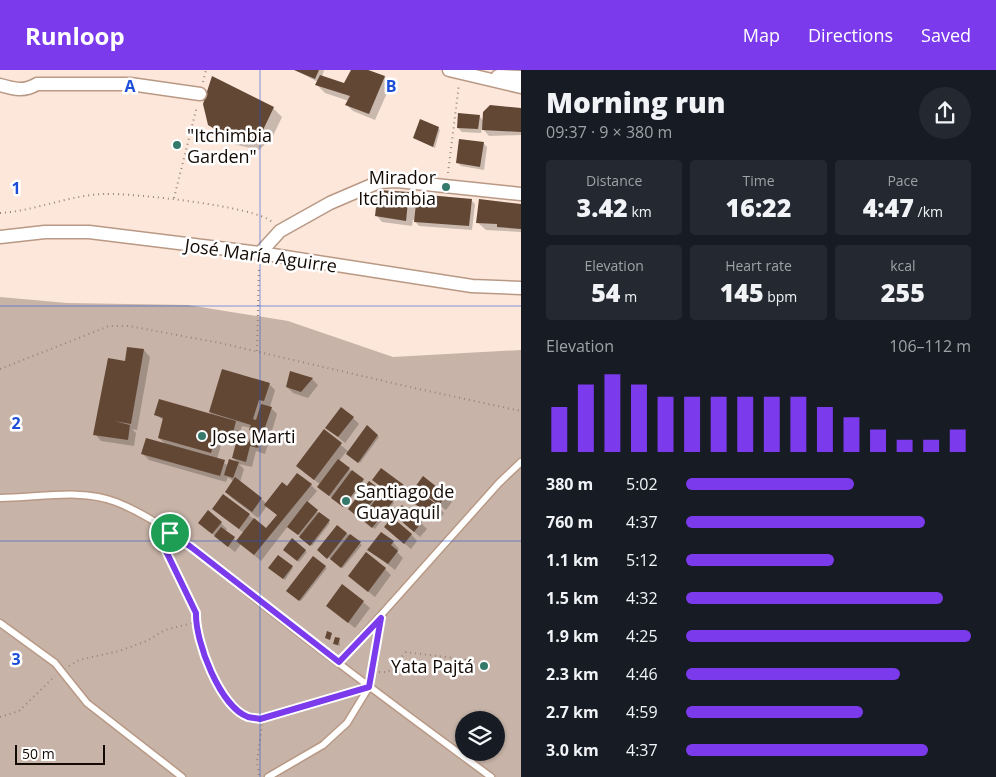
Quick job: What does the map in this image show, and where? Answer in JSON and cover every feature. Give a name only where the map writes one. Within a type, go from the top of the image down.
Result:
[{"type":"street","points":[[454,72],[521,77]]},
{"type":"street","points":[[454,72],[521,87]]},
{"type":"street","points":[[0,85],[21,90],[28,89],[37,84],[130,84],[200,94]]},
{"type":"street","points":[[260,253],[280,231],[330,203],[379,182],[521,194]]},
{"type":"street","name":"José María Aguirre","points":[[0,236],[46,232],[89,232],[260,253],[472,286],[521,288]]},
{"type":"lane","points":[[339,662],[381,618],[499,482],[521,462]]},
{"type":"lane","points":[[0,498],[95,496],[116,502],[191,547],[369,687],[491,777]]},
{"type":"lane","points":[[268,777],[323,745],[347,722],[369,687],[381,618]]},
{"type":"lane","points":[[0,623],[42,653],[87,703],[182,777]]},
{"type":"path","points":[[446,187],[454,72]]},
{"type":"path","points":[[174,199],[200,94]]},
{"type":"path","points":[[0,213],[104,194],[174,199],[238,210],[268,218],[280,231]]},
{"type":"path","points":[[257,351],[260,253]]},
{"type":"path","points":[[0,369],[109,326],[156,330],[521,411]]},
{"type":"path","points":[[170,533],[164,547],[196,613],[196,622],[202,648],[212,674],[232,705],[247,717],[263,718],[369,687]]},
{"type":"path","points":[[0,717],[19,711],[60,671],[79,660],[119,651],[147,641],[165,630],[196,622]]},
{"type":"path","points":[[372,672],[388,672],[406,652],[469,660]]},
{"type":"path","points":[[260,777],[257,761],[263,718]]},
{"type":"shaded area","points":[[0,297],[67,303],[188,305],[288,321],[393,357],[521,350],[521,777],[0,777]]},
{"type":"building","points":[[294,70],[319,70],[315,79]]},
{"type":"building","points":[[351,70],[368,70],[385,76],[369,114],[345,105],[350,96],[315,85],[320,75],[344,83]]},
{"type":"building","points":[[212,76],[274,107],[263,130],[250,142],[228,137],[208,125],[203,104]]},
{"type":"building","points":[[490,105],[521,108],[521,132],[482,130],[483,112]]},
{"type":"building","points":[[458,113],[480,115],[478,129],[457,128]]},
{"type":"building","points":[[420,119],[439,127],[433,147],[413,138]]},
{"type":"building","points":[[459,139],[484,142],[480,167],[456,163]]},
{"type":"building","points":[[378,190],[409,192],[406,221],[375,216]]},
{"type":"building","points":[[417,194],[472,199],[469,226],[414,222]]},
{"type":"building","points":[[479,199],[521,204],[521,229],[497,227],[497,224],[476,223]]},
{"type":"building","points":[[127,347],[144,349],[131,424],[114,421],[130,425],[128,440],[93,435],[108,358],[125,361]]},
{"type":"building","points":[[222,369],[270,383],[264,401],[259,400],[253,419],[256,420],[261,404],[272,407],[258,448],[250,446],[246,462],[232,458],[237,439],[249,442],[252,431],[249,430],[251,425],[209,412]]},
{"type":"building","points":[[290,371],[313,378],[301,392],[286,387]]},
{"type":"building","points":[[159,399],[236,421],[232,437],[217,433],[211,453],[158,438],[163,418],[154,415]]},
{"type":"building","points":[[341,407],[354,417],[338,437],[325,428]]},
{"type":"building","name":"Santiago de Guayaquil","points":[[367,425],[378,435],[358,463],[346,454]]},
{"type":"building","points":[[324,429],[342,443],[314,480],[296,466]]},
{"type":"building","points":[[146,438],[225,460],[220,476],[141,454]]},
{"type":"building","points":[[229,459],[239,462],[233,478],[224,475]]},
{"type":"building","name":"Santiago de Guayaquil","points":[[338,459],[350,468],[329,496],[317,487]]},
{"type":"building","name":"Santiago de Guayaquil","points":[[381,468],[404,485],[395,497],[372,480]]},
{"type":"building","name":"Santiago de Guayaquil","points":[[352,470],[364,479],[343,507],[331,498]]},
{"type":"building","points":[[297,473],[312,484],[254,555],[236,541],[254,518],[266,528],[277,515],[264,505],[282,482],[287,486]]},
{"type":"building","points":[[423,476],[447,495],[439,505],[415,487]]},
{"type":"building","points":[[235,477],[262,498],[252,512],[225,492]]},
{"type":"building","name":"Santiago de Guayaquil","points":[[369,481],[381,490],[359,518],[348,509]]},
{"type":"building","points":[[414,488],[439,506],[431,516],[407,498]]},
{"type":"building","name":"Santiago de Guayaquil","points":[[382,491],[394,500],[372,528],[361,519]]},
{"type":"building","points":[[223,494],[250,514],[239,529],[212,509]]},
{"type":"building","name":"Santiago de Guayaquil","points":[[307,501],[318,510],[298,535],[287,527]]},
{"type":"building","points":[[402,505],[422,522],[414,532],[394,515]]},
{"type":"building","points":[[208,510],[222,522],[212,534],[198,523]]},
{"type":"building","name":"Santiago de Guayaquil","points":[[319,512],[330,520],[310,546],[299,537]]},
{"type":"building","points":[[392,517],[412,534],[404,544],[384,527]]},
{"type":"building","name":"Santiago de Guayaquil","points":[[337,525],[347,533],[327,559],[317,550]]},
{"type":"building","points":[[221,527],[235,537],[228,547],[214,536]]},
{"type":"building","points":[[381,532],[394,541],[391,545],[398,551],[388,564],[367,550]]},
{"type":"building","name":"Santiago de Guayaquil","points":[[350,534],[361,542],[341,568],[330,559]]},
{"type":"building","points":[[292,538],[306,550],[297,561],[283,550]]},
{"type":"building","points":[[366,552],[386,568],[368,592],[348,576]]},
{"type":"building","points":[[278,555],[293,566],[283,579],[268,568]]},
{"type":"building","name":"Santiago de Guayaquil","points":[[313,556],[326,566],[299,601],[286,591]]},
{"type":"building","points":[[342,584],[364,601],[348,623],[326,606]]},
{"type":"building","points":[[327,631],[332,633],[330,640],[325,638]]},
{"type":"building","points":[[335,637],[340,638],[338,645],[333,644]]},
{"type":"place","name":"\"Itchimbia Garden\"","points":[[177,145]]},
{"type":"place","name":"Mirador Itchimbia","points":[[446,187]]},
{"type":"place","name":"Jose Marti","points":[[202,436]]},
{"type":"place","name":"Santiago de Guayaquil","points":[[346,501]]},
{"type":"place","name":"Yata Pajtá","points":[[484,666]]},
{"type":"route","points":[[170,533],[191,547],[272,612],[339,662],[381,618],[369,687],[260,719],[247,717],[232,705],[212,674],[202,648],[196,622],[196,613],[164,547],[170,533]]}]
